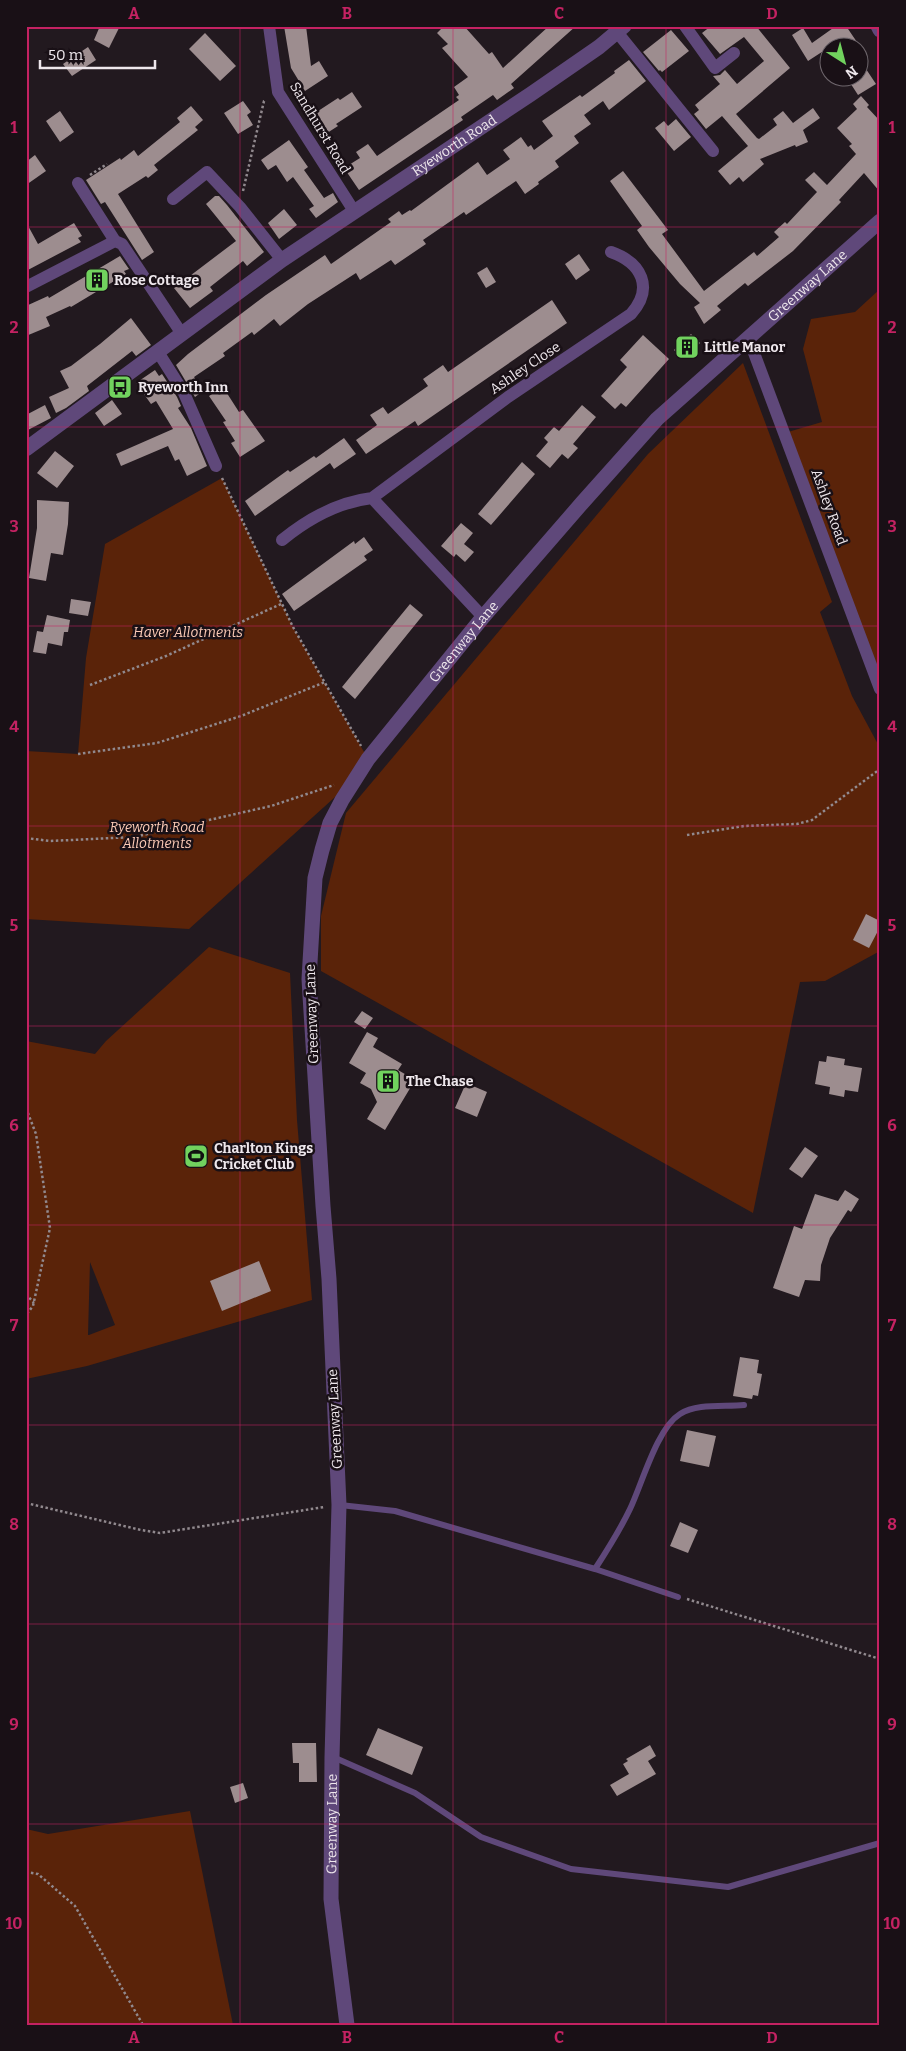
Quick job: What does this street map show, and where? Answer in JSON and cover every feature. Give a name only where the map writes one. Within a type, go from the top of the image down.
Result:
[{"type":"street","name":"Sandhurst Road","points":[[269,26],[278,92],[354,211]]},
{"type":"street","points":[[684,26],[715,68],[734,53]]},
{"type":"street","points":[[878,26],[880,30]]},
{"type":"street","points":[[621,29],[713,150]]},
{"type":"street","name":"Ryeworth Road","points":[[26,449],[282,260],[531,94],[621,29]]},
{"type":"street","points":[[173,199],[207,172],[240,207],[282,260]]},
{"type":"street","points":[[78,183],[115,241],[122,244],[182,334]]},
{"type":"street","name":"Greenway Lane","points":[[347,2025],[331,1899],[332,1757],[339,1505],[329,1288],[322,1206],[309,979],[315,878],[330,823],[368,759],[483,617],[657,419],[880,222]]},
{"type":"street","points":[[26,287],[115,241]]},
{"type":"street","name":"Ashley Close","points":[[282,540],[308,520],[332,508],[356,500],[372,498],[508,397],[631,314],[644,292],[642,278],[635,265],[629,260],[611,252]]},
{"type":"street","name":"Ashley Road","points":[[748,337],[880,689]]},
{"type":"street","points":[[158,352],[184,393],[216,466]]},
{"type":"street","points":[[372,498],[483,617]]},
{"type":"lane","points":[[595,1569],[621,1526],[660,1439],[672,1420],[693,1409],[744,1405]]},
{"type":"lane","points":[[339,1505],[395,1511],[595,1569],[678,1597]]},
{"type":"lane","points":[[332,1757],[415,1793],[481,1837],[571,1869],[643,1879],[728,1887],[880,1843]]},
{"type":"path","points":[[240,207],[264,101],[278,92]]},
{"type":"path","points":[[78,183],[107,164]]},
{"type":"path","points":[[216,466],[293,627],[368,759]]},
{"type":"path","points":[[90,685],[166,656],[282,604]]},
{"type":"path","points":[[78,754],[157,743],[241,716],[325,682]]},
{"type":"path","points":[[687,835],[744,826],[797,824],[812,820],[880,769]]},
{"type":"path","points":[[26,838],[50,841],[134,837],[271,806],[355,779]]},
{"type":"path","points":[[26,1314],[34,1302],[50,1228],[36,1134],[27,1111]]},
{"type":"path","points":[[26,1294],[34,1302]]},
{"type":"path","points":[[26,1503],[160,1533],[339,1505]]},
{"type":"path","points":[[678,1597],[880,1658]]},
{"type":"path","points":[[26,1872],[38,1874],[75,1906],[143,2025]]},
{"type":"green space","points":[[880,289],[880,684],[788,432],[822,422],[803,349],[811,319],[855,312]]},
{"type":"green space","points":[[743,363],[832,602],[820,612],[852,696],[880,748],[880,951],[825,981],[800,982],[753,1213],[321,971],[321,916],[346,813],[648,454]]},
{"type":"green space","points":[[222,478],[293,627],[368,759],[355,779],[189,929],[26,919],[26,751],[78,754],[86,658],[105,544]]},
{"type":"green space","name":"Charlton Kings Cricket Club","points":[[209,947],[290,973],[297,1120],[312,1300],[87,1366],[26,1379],[26,1041],[95,1054],[106,1041]],"holes":[[[90,1262],[115,1325],[88,1335]]]},
{"type":"green space","points":[[190,1811],[233,2025],[26,2025],[26,1829],[48,1834]]},
{"type":"building","points":[[100,26],[120,26],[109,48],[94,40]]},
{"type":"building","points":[[284,26],[306,26],[311,66],[319,61],[328,76],[305,91],[291,68]]},
{"type":"building","points":[[444,26],[464,26],[489,54],[492,52],[503,68],[549,26],[576,26],[511,84],[514,88],[497,100],[493,95],[461,117],[463,120],[359,190],[344,168],[360,158],[356,152],[368,144],[377,156],[459,100],[456,97],[459,95],[454,87],[468,77],[442,48],[448,44],[437,33]]},
{"type":"building","points":[[711,26],[756,26],[790,68],[736,114],[757,138],[759,139],[777,125],[773,119],[783,111],[793,123],[813,108],[820,118],[803,130],[808,142],[796,147],[795,145],[760,159],[764,164],[743,182],[739,177],[730,185],[718,171],[748,146],[722,116],[706,129],[694,114],[699,110],[695,105],[720,84],[713,76],[720,75],[725,70],[737,84],[764,61],[744,37],[720,54],[702,33]]},
{"type":"building","points":[[836,26],[846,26],[854,38],[819,38]]},
{"type":"building","points":[[803,28],[812,43],[818,39],[818,54],[808,61],[792,35]]},
{"type":"building","points":[[671,30],[689,51],[662,72],[643,52]]},
{"type":"building","points":[[205,33],[236,66],[220,81],[189,49]]},
{"type":"building","points":[[88,47],[96,60],[72,76],[63,64]]},
{"type":"building","points":[[629,60],[646,81],[609,110],[603,101],[584,115],[591,124],[574,136],[579,143],[555,161],[559,167],[538,182],[539,184],[525,194],[516,181],[466,215],[464,212],[423,240],[426,244],[395,265],[391,260],[360,280],[356,273],[308,304],[280,326],[274,319],[254,335],[252,332],[223,353],[225,356],[194,377],[203,391],[195,397],[176,365],[188,354],[266,295],[325,255],[331,264],[391,222],[388,219],[399,211],[402,215],[411,211],[478,162],[487,175],[510,159],[503,150],[521,137],[528,147],[531,145],[534,150],[553,136],[542,121],[580,95],[582,97],[615,73],[614,71]]},
{"type":"building","points":[[868,72],[876,84],[858,95],[853,88],[868,88]]},
{"type":"building","points":[[352,92],[362,107],[336,124],[338,126],[324,135],[312,115],[338,98],[340,100]]},
{"type":"building","points":[[861,96],[869,105],[867,107],[880,121],[880,192],[864,173],[839,200],[841,202],[793,251],[748,286],[745,283],[717,306],[721,310],[704,324],[694,307],[700,303],[680,284],[649,247],[637,230],[642,226],[610,181],[623,171],[668,230],[662,234],[704,291],[754,252],[757,256],[779,237],[774,232],[785,222],[787,224],[817,192],[805,180],[814,172],[827,185],[856,154],[849,146],[852,144],[837,128],[857,109],[853,104]]},
{"type":"building","points":[[243,101],[251,112],[247,115],[253,125],[238,134],[224,113]]},
{"type":"building","points":[[191,106],[203,120],[195,127],[198,130],[154,165],[158,170],[148,178],[146,176],[118,194],[154,252],[142,260],[105,202],[101,204],[86,180],[120,158],[121,160],[134,150],[138,156],[180,122],[177,118]]},
{"type":"building","points":[[60,111],[74,132],[60,142],[46,121]]},
{"type":"building","points":[[676,119],[691,137],[674,151],[655,128],[664,121],[668,126]]},
{"type":"building","points":[[289,140],[308,167],[304,170],[324,198],[333,193],[338,202],[316,218],[309,209],[314,206],[293,177],[287,182],[276,165],[268,170],[261,160]]},
{"type":"building","points":[[35,155],[46,171],[26,185],[26,162]]},
{"type":"building","points":[[215,196],[219,196],[227,205],[264,252],[247,266],[243,261],[210,287],[213,291],[190,308],[174,288],[236,241],[206,204]]},
{"type":"building","points":[[284,209],[297,225],[279,239],[268,223]]},
{"type":"building","points":[[26,222],[38,244],[74,223],[82,236],[78,238],[81,242],[26,271]]},
{"type":"building","points":[[579,254],[590,270],[576,280],[565,264]]},
{"type":"building","points":[[120,256],[129,269],[124,271],[126,274],[71,307],[46,317],[50,326],[26,336],[26,306],[48,296],[49,298]]},
{"type":"building","points":[[487,267],[496,282],[486,288],[477,273]]},
{"type":"building","points":[[552,300],[567,323],[418,426],[415,421],[366,454],[356,440],[377,425],[370,415],[383,407],[388,414],[428,386],[423,379],[443,365],[448,372]]},
{"type":"building","points":[[131,318],[151,345],[136,356],[132,351],[87,386],[89,391],[56,413],[49,397],[69,388],[60,371],[71,366]]},
{"type":"building","name":"Little Manor","points":[[691,334],[700,343],[683,359],[674,350]]},
{"type":"building","points":[[643,335],[669,359],[626,407],[621,403],[615,409],[601,396],[627,367],[620,360]]},
{"type":"building","points":[[155,370],[159,376],[162,374],[177,397],[181,406],[178,408],[191,428],[207,466],[187,476],[179,459],[175,461],[168,446],[121,466],[116,454],[173,429],[156,401],[151,404],[136,383]]},
{"type":"building","points":[[223,387],[239,412],[243,410],[265,441],[240,457],[231,443],[235,441],[223,422],[226,421],[209,396]]},
{"type":"building","points":[[112,400],[122,414],[104,426],[95,413]]},
{"type":"building","points":[[45,405],[51,418],[26,431],[26,415]]},
{"type":"building","points":[[582,405],[596,417],[573,444],[578,448],[568,459],[562,454],[550,468],[536,456],[548,442],[544,438],[554,427],[559,431]]},
{"type":"building","points":[[344,438],[356,454],[334,469],[330,463],[255,516],[245,501],[288,470],[290,472],[314,456],[316,458]]},
{"type":"building","points":[[55,451],[74,466],[57,488],[37,473]]},
{"type":"building","points":[[522,462],[535,474],[491,525],[478,514]]},
{"type":"building","points":[[37,500],[69,502],[63,555],[51,553],[46,581],[29,578],[37,528]]},
{"type":"building","points":[[461,523],[473,533],[464,544],[474,552],[465,562],[456,554],[454,557],[441,546]]},
{"type":"building","points":[[364,537],[373,550],[364,556],[367,560],[294,611],[282,594],[354,541],[355,544]]},
{"type":"building","points":[[71,599],[91,602],[88,616],[69,613]]},
{"type":"building","points":[[410,604],[423,615],[355,699],[342,687]]},
{"type":"building","points":[[47,615],[70,620],[68,632],[64,632],[62,646],[48,643],[46,654],[33,652],[37,631],[43,632]]},
{"type":"building","points":[[866,914],[880,921],[880,927],[869,948],[853,940]]},
{"type":"building","points":[[362,1011],[373,1018],[365,1029],[354,1022]]},
{"type":"building","name":"The Chase","points":[[367,1032],[378,1038],[373,1047],[402,1064],[398,1070],[415,1080],[385,1130],[367,1119],[377,1102],[371,1089],[360,1083],[366,1073],[349,1063]]},
{"type":"building","points":[[827,1056],[845,1059],[844,1065],[862,1068],[858,1092],[845,1090],[844,1097],[829,1094],[830,1087],[815,1084],[819,1061],[826,1062]]},
{"type":"building","points":[[466,1083],[487,1092],[477,1117],[455,1108]]},
{"type":"building","points":[[805,1147],[818,1156],[802,1178],[789,1169]]},
{"type":"building","points":[[845,1190],[859,1199],[851,1212],[848,1210],[830,1238],[821,1265],[820,1281],[805,1280],[799,1297],[773,1288],[794,1226],[802,1229],[815,1194],[838,1201]]},
{"type":"building","points":[[259,1261],[271,1291],[222,1311],[210,1281]]},
{"type":"building","points":[[740,1357],[759,1360],[757,1373],[762,1374],[758,1396],[753,1395],[752,1399],[733,1396]]},
{"type":"building","points":[[687,1430],[716,1436],[709,1467],[680,1461]]},
{"type":"building","points":[[680,1522],[698,1530],[688,1553],[670,1546]]},
{"type":"building","points":[[378,1728],[423,1747],[412,1775],[366,1755]]},
{"type":"building","points":[[292,1743],[316,1743],[317,1782],[299,1782],[299,1763],[293,1763]]},
{"type":"building","points":[[650,1745],[656,1756],[648,1761],[656,1774],[617,1796],[610,1785],[629,1774],[623,1764],[628,1761],[626,1759]]},
{"type":"building","points":[[243,1783],[248,1798],[235,1803],[230,1787]]},
{"type":"place","name":"Rose Cottage","points":[[97,280]]},
{"type":"place","name":"Little Manor","points":[[687,347]]},
{"type":"place","name":"Ryeworth Inn","points":[[120,387]]},
{"type":"place","name":"The Chase","points":[[388,1081]]},
{"type":"place","name":"Charlton Kings Cricket Club","points":[[196,1156]]},
{"type":"park label","name":"Haver Allotments","points":[[188,632]]},
{"type":"park label","name":"Ryeworth Road Allotments","points":[[157,836]]}]
